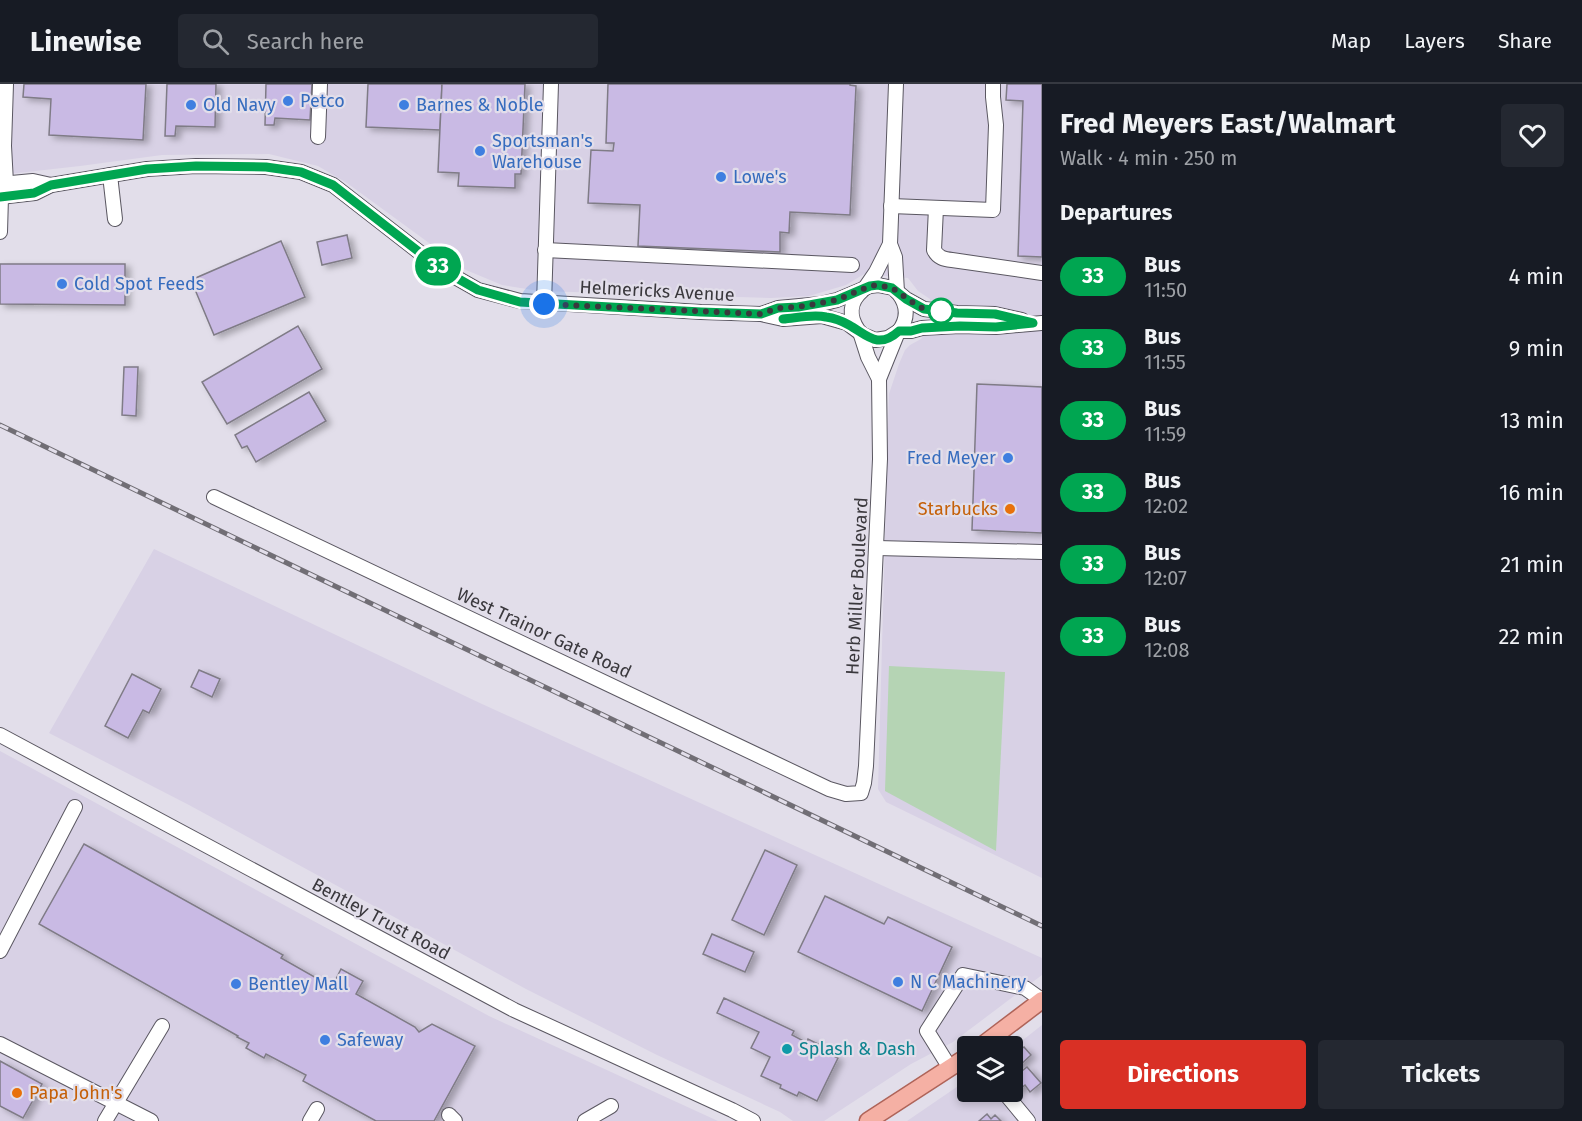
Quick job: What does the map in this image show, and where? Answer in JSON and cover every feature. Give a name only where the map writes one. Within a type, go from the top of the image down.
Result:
[{"type":"main road","points":[[995,1036],[1042,1000]]},
{"type":"main road","points":[[868,1121],[957,1063]]},
{"type":"street","points":[[0,232],[6,84]]},
{"type":"street","points":[[318,137],[320,84]]},
{"type":"street","points":[[544,304],[551,84]]},
{"type":"street","name":"Herb Miller Boulevard","points":[[861,793],[866,766],[877,548],[880,459],[879,379],[906,319],[903,298],[898,293],[895,257],[890,244],[897,84]]},
{"type":"street","points":[[891,206],[993,210],[996,125],[993,84]]},
{"type":"street","name":"Helmericks Avenue","points":[[2,190],[33,181],[51,185],[166,167],[255,166],[301,172],[333,185],[441,269],[478,290],[520,302],[761,314],[783,319],[822,316],[847,323],[868,338],[882,340],[899,331],[922,328],[996,327],[1038,323]]},
{"type":"street","points":[[110,175],[115,219]]},
{"type":"street","points":[[936,208],[934,250],[936,255],[952,260],[1042,273]]},
{"type":"street","name":"Herb Miller Boulevard","points":[[879,379],[859,331],[854,325],[851,312],[854,299],[876,272],[890,244]]},
{"type":"street","points":[[545,250],[852,265]]},
{"type":"street","name":"Helmericks Avenue","points":[[761,314],[778,308],[837,300],[864,289],[885,285],[924,309],[995,314],[1038,323]]},
{"type":"street","name":"West Trainor Gate Road","points":[[214,497],[829,789],[846,794],[861,793]]},
{"type":"street","points":[[877,548],[1042,552]]},
{"type":"street","name":"Bentley Trust Road","points":[[0,735],[514,1010],[753,1121]]},
{"type":"street","points":[[0,951],[75,807]]},
{"type":"street","points":[[950,1068],[927,1031],[963,975],[1025,988],[1042,1000]]},
{"type":"street","points":[[105,1121],[162,1026]]},
{"type":"street","points":[[0,1044],[151,1121]]},
{"type":"street","points":[[1012,1102],[1028,1121]]},
{"type":"street","points":[[585,1121],[611,1106]]},
{"type":"shaded area","points":[[0,84],[1042,84],[1042,878],[886,802],[878,789],[889,394],[905,350],[921,339],[929,328],[930,299],[918,291],[908,278],[864,274],[846,285],[809,296],[771,298],[539,291],[502,285],[466,270],[347,183],[318,166],[269,154],[162,155],[0,175]]},
{"type":"shaded area","points":[[154,549],[482,704],[1042,958],[1042,975],[961,1036],[957,1036],[953,1042],[911,1064],[824,1121],[793,1121],[780,1112],[657,1055],[526,989],[189,805],[49,733]]},
{"type":"shaded area","points":[[0,751],[489,1016],[718,1121],[0,1121]]},
{"type":"shaded area","points":[[1042,1025],[1042,1121],[907,1121],[957,1087],[957,1102],[1023,1102],[1023,1040]]},
{"type":"green space","points":[[889,666],[1005,672],[996,851],[885,791]]},
{"type":"building","points":[[24,84],[146,84],[143,140],[49,135],[51,99],[23,97]]},
{"type":"building","name":"Old Navy","points":[[167,84],[216,84],[215,127],[176,126],[175,136],[165,136]]},
{"type":"building","name":"Petco","points":[[266,84],[312,84],[310,120],[275,118],[274,125],[265,125]]},
{"type":"building","name":"Barnes & Noble","points":[[368,84],[442,84],[440,130],[366,127]]},
{"type":"building","name":"Sportsman's Warehouse","points":[[442,84],[525,84],[521,174],[515,174],[515,188],[458,186],[459,173],[438,172]]},
{"type":"building","name":"Lowe's","points":[[608,84],[850,84],[856,86],[850,215],[790,212],[789,233],[780,232],[780,252],[638,246],[640,205],[588,203],[591,150],[613,151],[614,143],[606,143]]},
{"type":"building","points":[[1007,84],[1042,84],[1042,257],[1018,256],[1023,101],[1006,100]]},
{"type":"building","points":[[347,235],[352,258],[322,265],[317,242]]},
{"type":"building","points":[[281,241],[305,297],[214,335],[191,280]]},
{"type":"building","name":"Cold Spot Feeds","points":[[0,264],[125,264],[125,305],[0,304]]},
{"type":"building","points":[[298,326],[322,369],[227,424],[202,382]]},
{"type":"building","points":[[124,367],[138,367],[136,416],[122,415]]},
{"type":"building","name":"Fred Meyer","points":[[977,384],[1042,387],[1042,533],[972,530]]},
{"type":"building","points":[[309,392],[326,421],[256,462],[247,446],[242,448],[235,435]]},
{"type":"building","points":[[199,670],[220,679],[212,697],[191,687]]},
{"type":"building","points":[[132,674],[161,689],[149,713],[143,710],[128,738],[105,726]]},
{"type":"building","name":"Bentley Mall","points":[[84,844],[283,955],[281,958],[332,987],[341,969],[363,981],[356,994],[415,1027],[419,1032],[432,1024],[475,1046],[434,1121],[376,1121],[303,1081],[306,1075],[266,1054],[264,1058],[246,1048],[249,1043],[238,1036],[39,924]]},
{"type":"building","points":[[765,850],[797,865],[764,935],[732,920]]},
{"type":"building","name":"N C Machinery","points":[[825,896],[884,924],[888,917],[952,947],[922,1011],[798,952]]},
{"type":"building","points":[[712,934],[754,952],[745,972],[703,954]]},
{"type":"building","name":"Splash & Dash","points":[[724,998],[794,1031],[792,1035],[807,1043],[808,1039],[822,1046],[821,1050],[838,1058],[817,1101],[799,1092],[797,1096],[780,1088],[781,1085],[761,1076],[770,1057],[751,1048],[759,1032],[717,1013]]},
{"type":"building","points":[[1023,1048],[1031,1055],[1023,1062]]},
{"type":"building","points":[[0,1061],[42,1084],[23,1118],[0,1106]]},
{"type":"building","points":[[1027,1067],[1041,1083],[1030,1092],[1025,1085],[1023,1087],[1023,1070]]},
{"type":"building","points":[[987,1114],[991,1119],[995,1115],[1001,1121],[979,1121]]},
{"type":"railway","points":[[0,425],[1042,926]]},
{"type":"bus line","name":"33","points":[[0,197],[34,193],[51,185],[147,169],[196,166],[266,167],[301,172],[333,185],[441,269],[478,290],[520,302],[761,314],[778,308],[821,304],[849,296],[870,286],[885,285],[924,309],[995,314],[1033,323],[996,327],[922,328],[899,331],[888,338],[875,340],[862,335],[847,323],[822,316],[783,319]]},
{"type":"place","name":"Petco","points":[[288,101]]},
{"type":"place","name":"Old Navy","points":[[191,105]]},
{"type":"place","name":"Barnes & Noble","points":[[404,105]]},
{"type":"place","name":"Sportsman's Warehouse","points":[[480,151]]},
{"type":"place","name":"Lowe's","points":[[721,177]]},
{"type":"place","name":"Cold Spot Feeds","points":[[62,284]]},
{"type":"place","name":"Fred Meyer","points":[[1008,458]]},
{"type":"place","name":"Starbucks","points":[[1010,509]]},
{"type":"place","name":"N C Machinery","points":[[898,982]]},
{"type":"place","name":"Bentley Mall","points":[[236,984]]},
{"type":"place","name":"Safeway","points":[[325,1040]]},
{"type":"place","name":"Splash & Dash","points":[[787,1049]]},
{"type":"place","name":"Papa John's","points":[[17,1093]]},
{"type":"route","points":[[544,304],[761,314],[778,308],[821,304],[849,296],[870,286],[885,285],[924,309],[941,311]]}]
